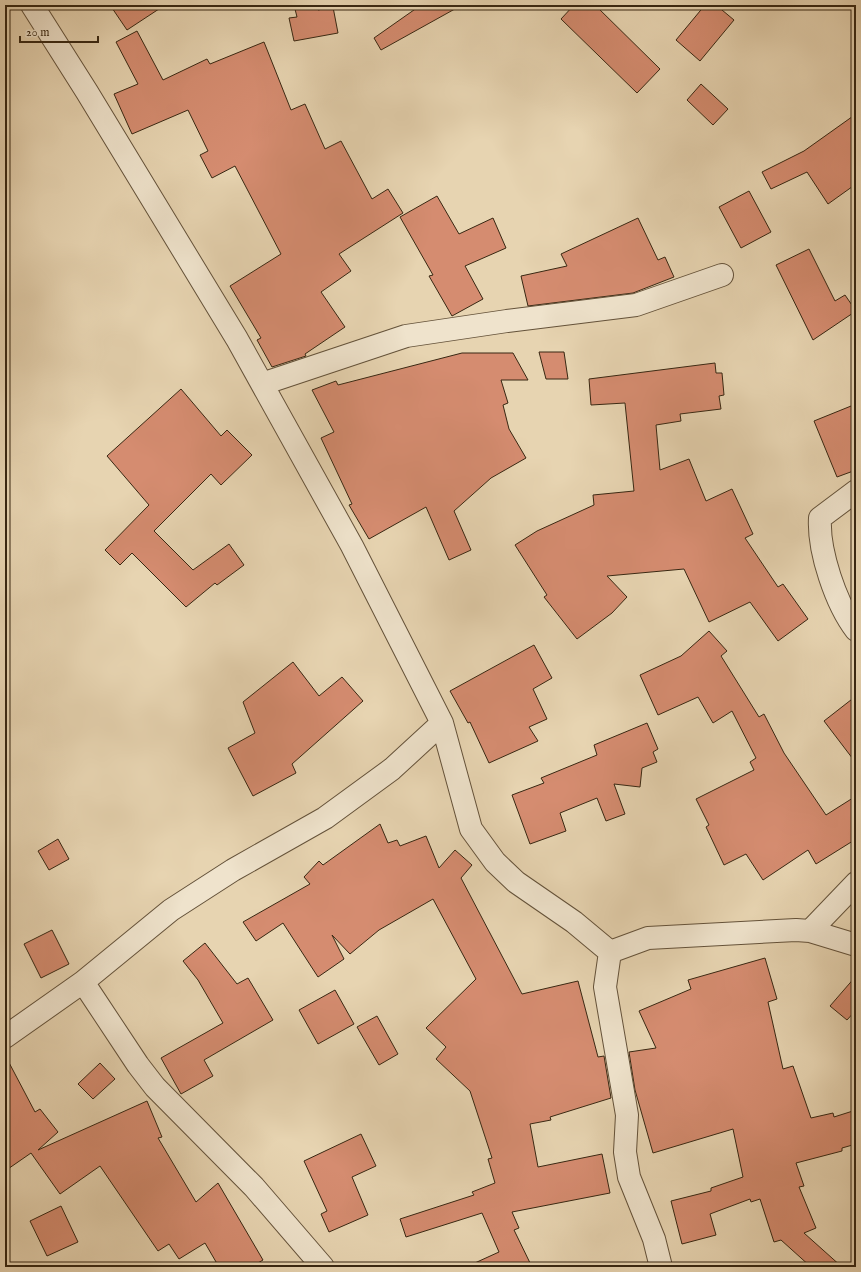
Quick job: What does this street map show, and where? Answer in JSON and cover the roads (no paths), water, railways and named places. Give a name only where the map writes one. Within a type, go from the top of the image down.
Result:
[{"type":"street","points":[[32,5],[233,332],[352,546],[442,723],[471,829],[495,862],[516,882],[574,922],[610,952]]},
{"type":"street","points":[[262,384],[406,336],[507,321],[636,305],[722,275]]},
{"type":"street","points":[[856,491],[820,518],[819,532],[823,554],[837,595],[856,630]]},
{"type":"street","points":[[5,1037],[83,982],[171,910],[233,870],[324,818],[392,769],[442,723]]},
{"type":"street","points":[[810,931],[856,883]]},
{"type":"street","points":[[610,952],[648,938],[796,930],[810,931],[856,945]]},
{"type":"street","points":[[610,952],[605,987],[627,1115],[625,1152],[629,1177],[654,1240],[661,1267]]},
{"type":"street","points":[[83,982],[155,1087],[254,1187],[323,1267]]}]
